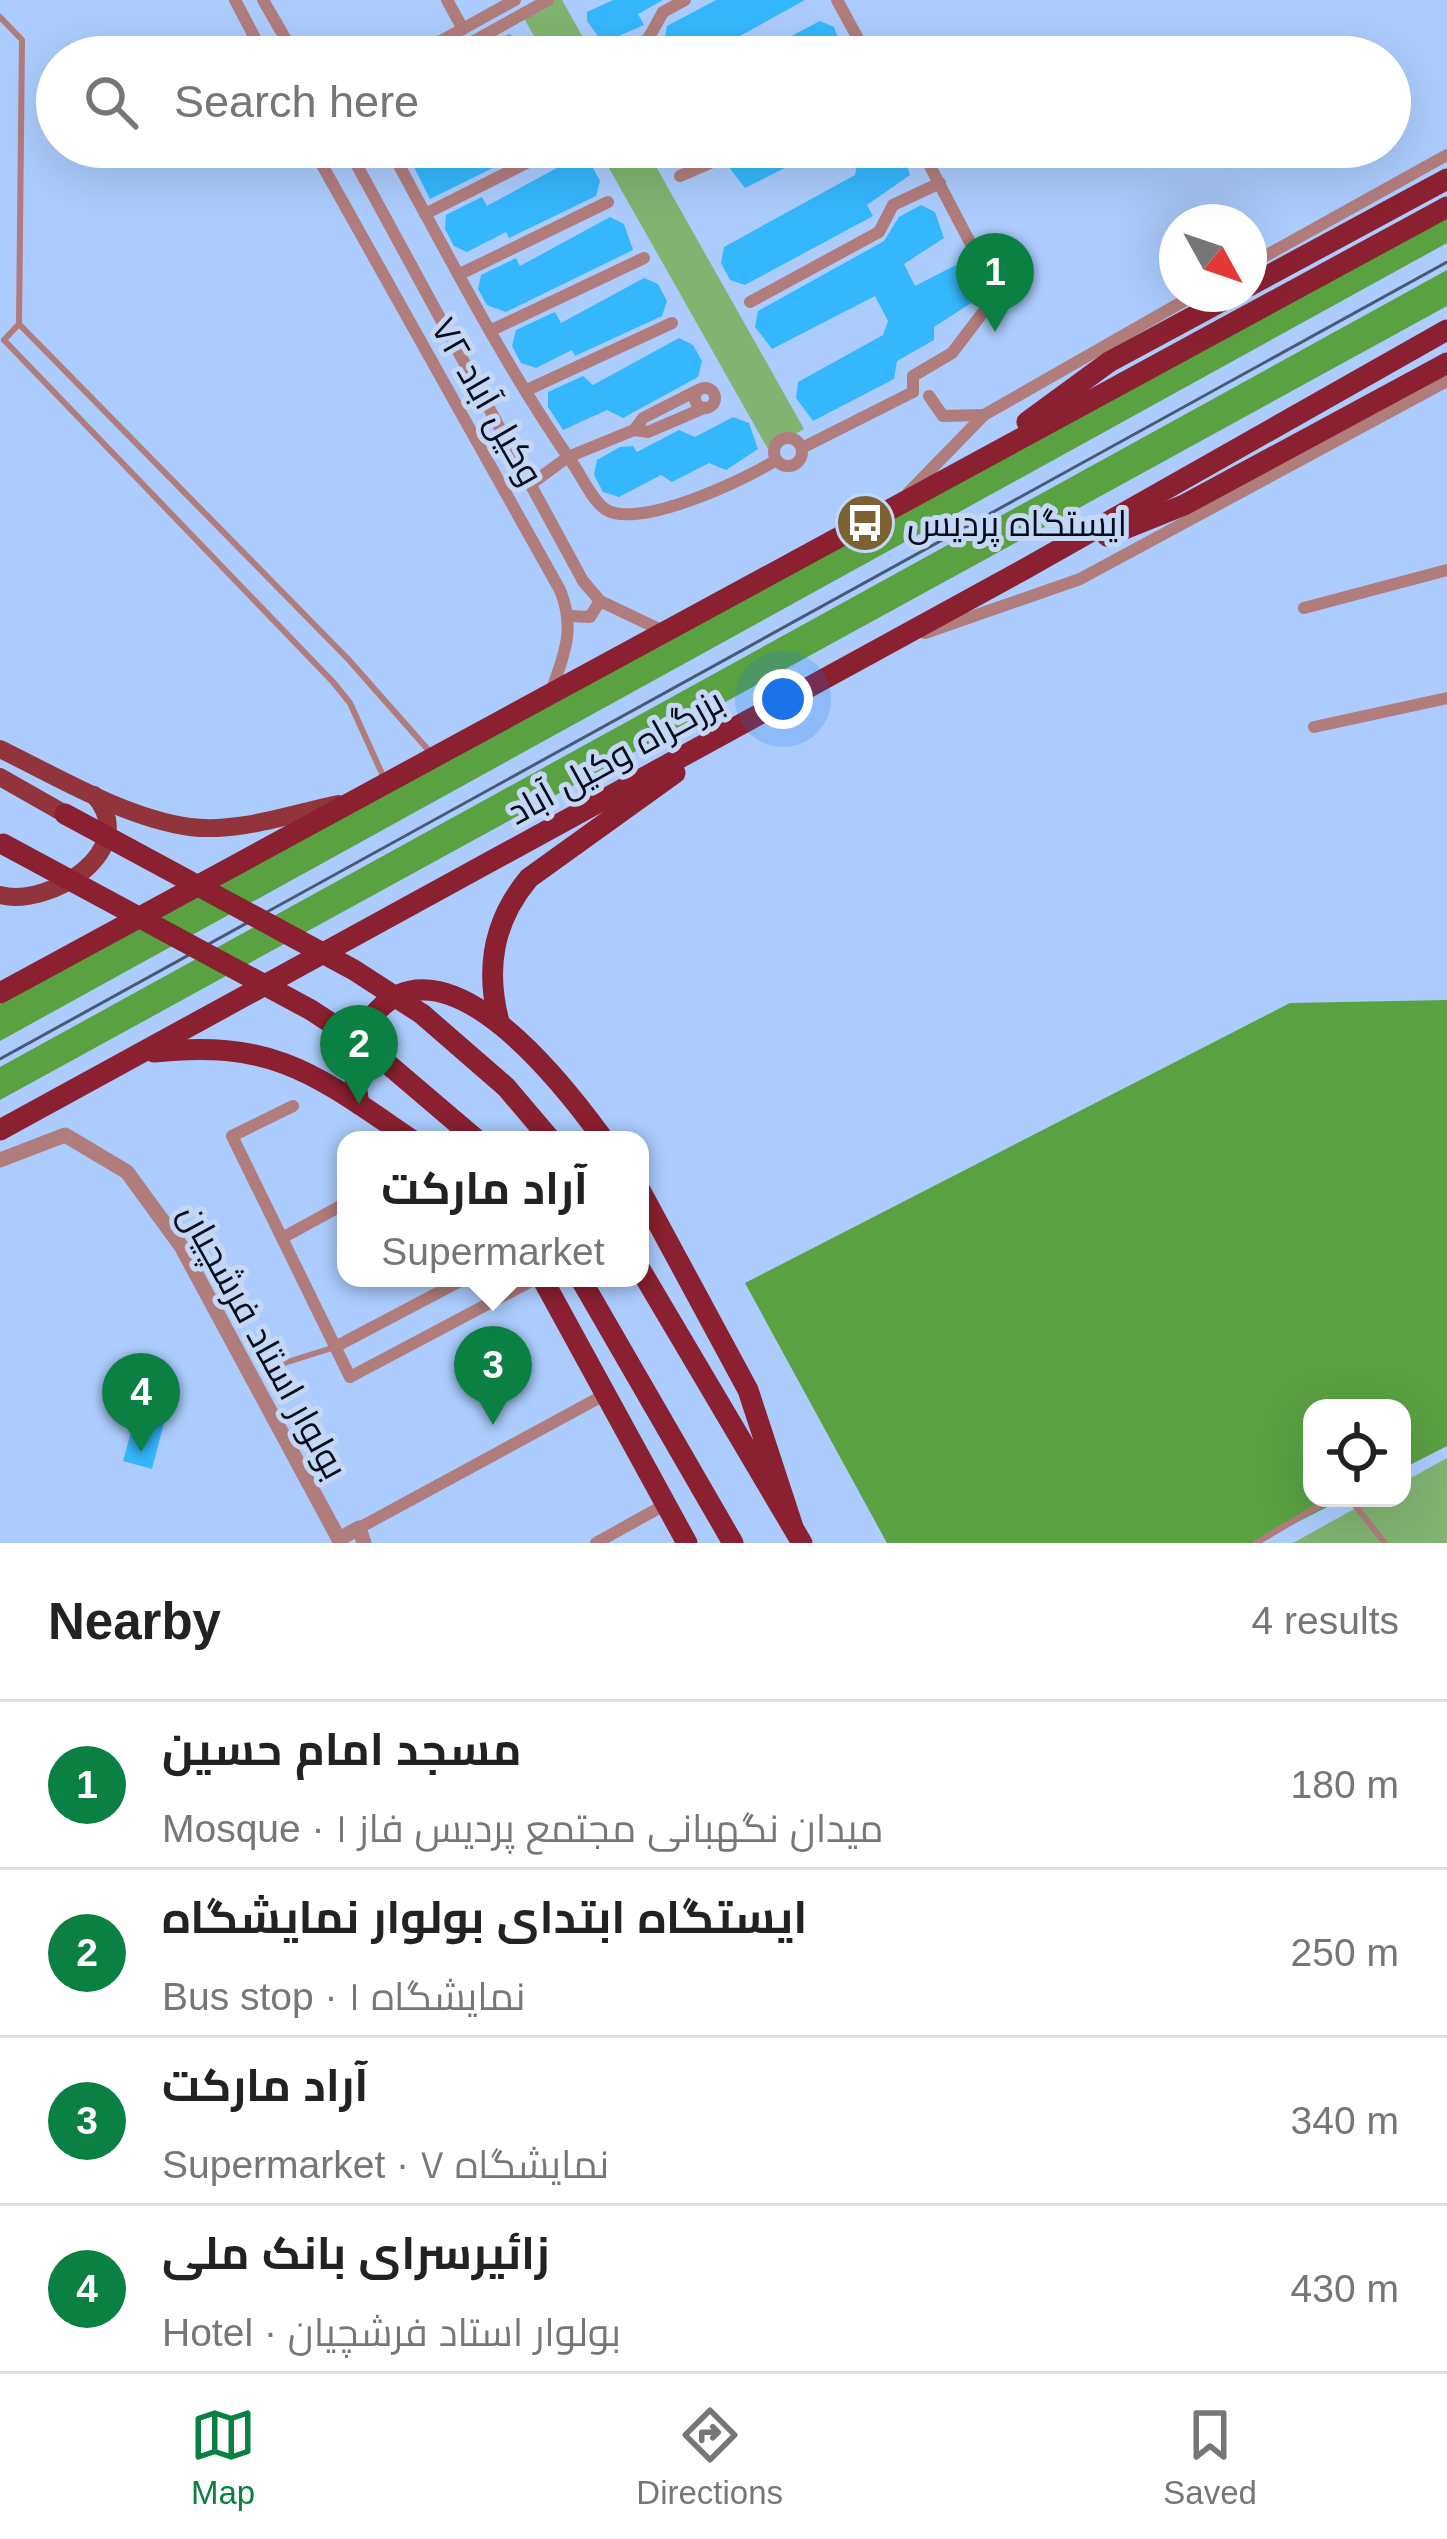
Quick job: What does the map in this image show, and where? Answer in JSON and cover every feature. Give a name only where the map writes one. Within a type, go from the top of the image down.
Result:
[{"type":"highway","points":[[1267,276],[1447,179]]},
{"type":"highway","points":[[0,993],[1447,207]]},
{"type":"highway","points":[[953,475],[1109,362],[1202,312]]},
{"type":"highway","name":"بزرگراه وکیل آباد","points":[[0,1130],[1023,570],[1447,330]]},
{"type":"highway","points":[[1023,570],[1184,505],[1447,363]]},
{"type":"highway","points":[[499,1022],[490,967],[512,899],[529,878],[731,730]]},
{"type":"highway","points":[[65,814],[354,970],[422,1014],[506,1087],[543,1131]]},
{"type":"highway","points":[[1,843],[311,1010],[369,1048],[466,1131]]},
{"type":"highway","points":[[359,1104],[350,1059],[363,1026],[384,1003],[440,991],[466,999],[499,1022],[596,1131]]},
{"type":"highway","points":[[142,1053],[214,1046],[283,1059],[399,1131]]},
{"type":"highway","points":[[649,1207],[748,1390],[797,1533]]},
{"type":"highway","points":[[649,1284],[797,1533]]},
{"type":"highway","points":[[544,1287],[687,1543]]},
{"type":"highway","points":[[585,1287],[733,1543]]},
{"type":"main road","points":[[0,749],[91,792],[192,827],[239,825],[348,802]]},
{"type":"main road","points":[[0,778],[65,814]]},
{"type":"main road","points":[[0,895],[32,896],[96,861],[112,836],[109,812],[91,792]]},
{"type":"street","points":[[235,0],[254,36]]},
{"type":"street","points":[[262,0],[283,36]]},
{"type":"street","points":[[447,0],[463,29]]},
{"type":"street","points":[[450,36],[515,0]]},
{"type":"street","points":[[650,36],[663,12],[685,0]]},
{"type":"street","points":[[837,0],[857,36]]},
{"type":"street","points":[[481,36],[539,2]]},
{"type":"street","points":[[1267,255],[1447,155]]},
{"type":"street","name":"۷۲ وکیل آباد","points":[[324,168],[571,616]]},
{"type":"street","name":"۷۲ وکیل آباد","points":[[358,168],[583,581],[600,601]]},
{"type":"street","points":[[400,168],[526,390],[604,508],[617,513],[692,502],[736,486],[776,460]]},
{"type":"street","points":[[425,214],[516,168]]},
{"type":"street","points":[[680,176],[698,168]]},
{"type":"street","points":[[913,392],[913,376],[952,353],[997,299],[932,168]]},
{"type":"street","points":[[750,302],[879,232],[893,205],[940,183]]},
{"type":"street","points":[[460,274],[608,202]]},
{"type":"street","points":[[492,330],[644,258]]},
{"type":"street","points":[[894,507],[984,415],[1164,312]]},
{"type":"street","points":[[526,390],[672,323]]},
{"type":"street","points":[[928,370],[937,383],[929,396]]},
{"type":"street","points":[[446,390],[472,375]]},
{"type":"street","points":[[879,649],[1080,580],[1447,381]]},
{"type":"street","points":[[531,484],[568,457],[634,430],[648,432],[704,408],[715,397],[709,388],[698,390],[643,418],[634,430]]},
{"type":"street","points":[[802,448],[913,392],[929,396],[943,416],[984,415]]},
{"type":"street","points":[[776,460],[774,449],[783,439],[802,448]]},
{"type":"street","points":[[776,460],[793,466],[802,448]]},
{"type":"street","points":[[1304,608],[1447,570]]},
{"type":"street","points":[[550,692],[570,637],[571,616],[590,617],[600,601],[663,632]]},
{"type":"street","points":[[1313,727],[1447,698]]},
{"type":"street","points":[[293,1106],[232,1136],[350,1376],[522,1287]]},
{"type":"street","name":"بولوار استاد فرشچیان","points":[[0,1160],[65,1135],[127,1172],[182,1246],[340,1541]]},
{"type":"street","points":[[282,1238],[337,1208]]},
{"type":"street","points":[[335,1347],[449,1287]]},
{"type":"street","points":[[340,1541],[361,1536],[607,1394]]},
{"type":"street","points":[[596,1543],[666,1504]]},
{"type":"lane","points":[[0,16],[22,40],[19,324],[348,659],[434,755]]},
{"type":"lane","points":[[19,324],[2,340],[333,682],[350,703],[386,782]]},
{"type":"lane","points":[[278,1365],[335,1347]]},
{"type":"lane","points":[[1256,1543],[1317,1507]]},
{"type":"lane","points":[[1356,1507],[1385,1543]]},
{"type":"green space","points":[[549,0],[562,0],[582,36],[534,36],[522,15]]},
{"type":"green space","points":[[609,168],[657,168],[804,429],[768,449]]},
{"type":"green space","points":[[1447,207],[1447,243],[0,1041],[0,1004],[1256,312],[1267,312],[1267,306]]},
{"type":"green space","points":[[1447,270],[1447,306],[0,1100],[0,1067]]},
{"type":"green space","points":[[1447,1000],[1447,1446],[1411,1464],[1411,1399],[1303,1399],[1303,1507],[1327,1507],[1256,1543],[887,1543],[745,1283],[1290,1003]]},
{"type":"green space","points":[[1447,1458],[1447,1543],[1293,1543],[1358,1507],[1411,1507],[1411,1478]]},
{"type":"building","points":[[613,0],[663,0],[638,14],[644,25],[619,36],[598,36],[587,21],[587,12]]},
{"type":"building","points":[[716,0],[805,0],[740,36],[665,36],[667,26]]},
{"type":"building","points":[[820,21],[834,27],[837,36],[791,36]]},
{"type":"building","points":[[414,168],[493,168],[430,199]]},
{"type":"building","points":[[557,168],[593,168],[600,181],[596,196],[509,238],[506,232],[467,252],[454,246],[445,229],[446,215],[482,197],[487,206]]},
{"type":"building","points":[[730,168],[785,168],[745,188]]},
{"type":"building","points":[[856,168],[908,168],[910,175],[867,205],[873,216],[745,285],[730,280],[721,263],[724,247],[855,175]]},
{"type":"building","points":[[921,205],[935,212],[944,238],[904,264],[915,286],[956,265],[971,271],[979,298],[934,327],[934,340],[897,361],[894,379],[813,421],[796,398],[798,382],[883,335],[888,321],[875,296],[772,349],[755,327],[758,311],[884,241],[899,217]]},
{"type":"building","points":[[610,217],[624,224],[633,250],[506,312],[487,305],[478,289],[481,275],[516,258],[520,266]]},
{"type":"building","points":[[644,278],[658,284],[667,301],[662,316],[575,356],[572,350],[536,368],[521,363],[512,346],[516,330],[555,312],[561,323]]},
{"type":"building","points":[[679,338],[693,345],[702,361],[698,377],[623,418],[607,410],[563,430],[548,407],[548,392],[583,376],[593,385]]},
{"type":"building","points":[[733,417],[749,423],[758,449],[726,470],[709,463],[672,482],[661,475],[619,497],[603,492],[594,475],[597,460],[620,447],[633,446],[637,452],[679,430],[695,437]]},
{"type":"building","points":[[143,1389],[171,1396],[152,1469],[123,1461]]},
{"type":"tram line","points":[[0,1059],[1447,262]]},
{"type":"place","name":"مسجد امام حسین","points":[[995,332]]},
{"type":"place","name":"ایستگاه پردیس","points":[[865,523]]},
{"type":"place","name":"ایستگاه ابتدای بولوار نمایشگاه","points":[[359,1104]]},
{"type":"place","name":"آراد مارکت","points":[[493,1425]]},
{"type":"place","name":"زائیرسرای بانک ملی","points":[[141,1452]]}]
